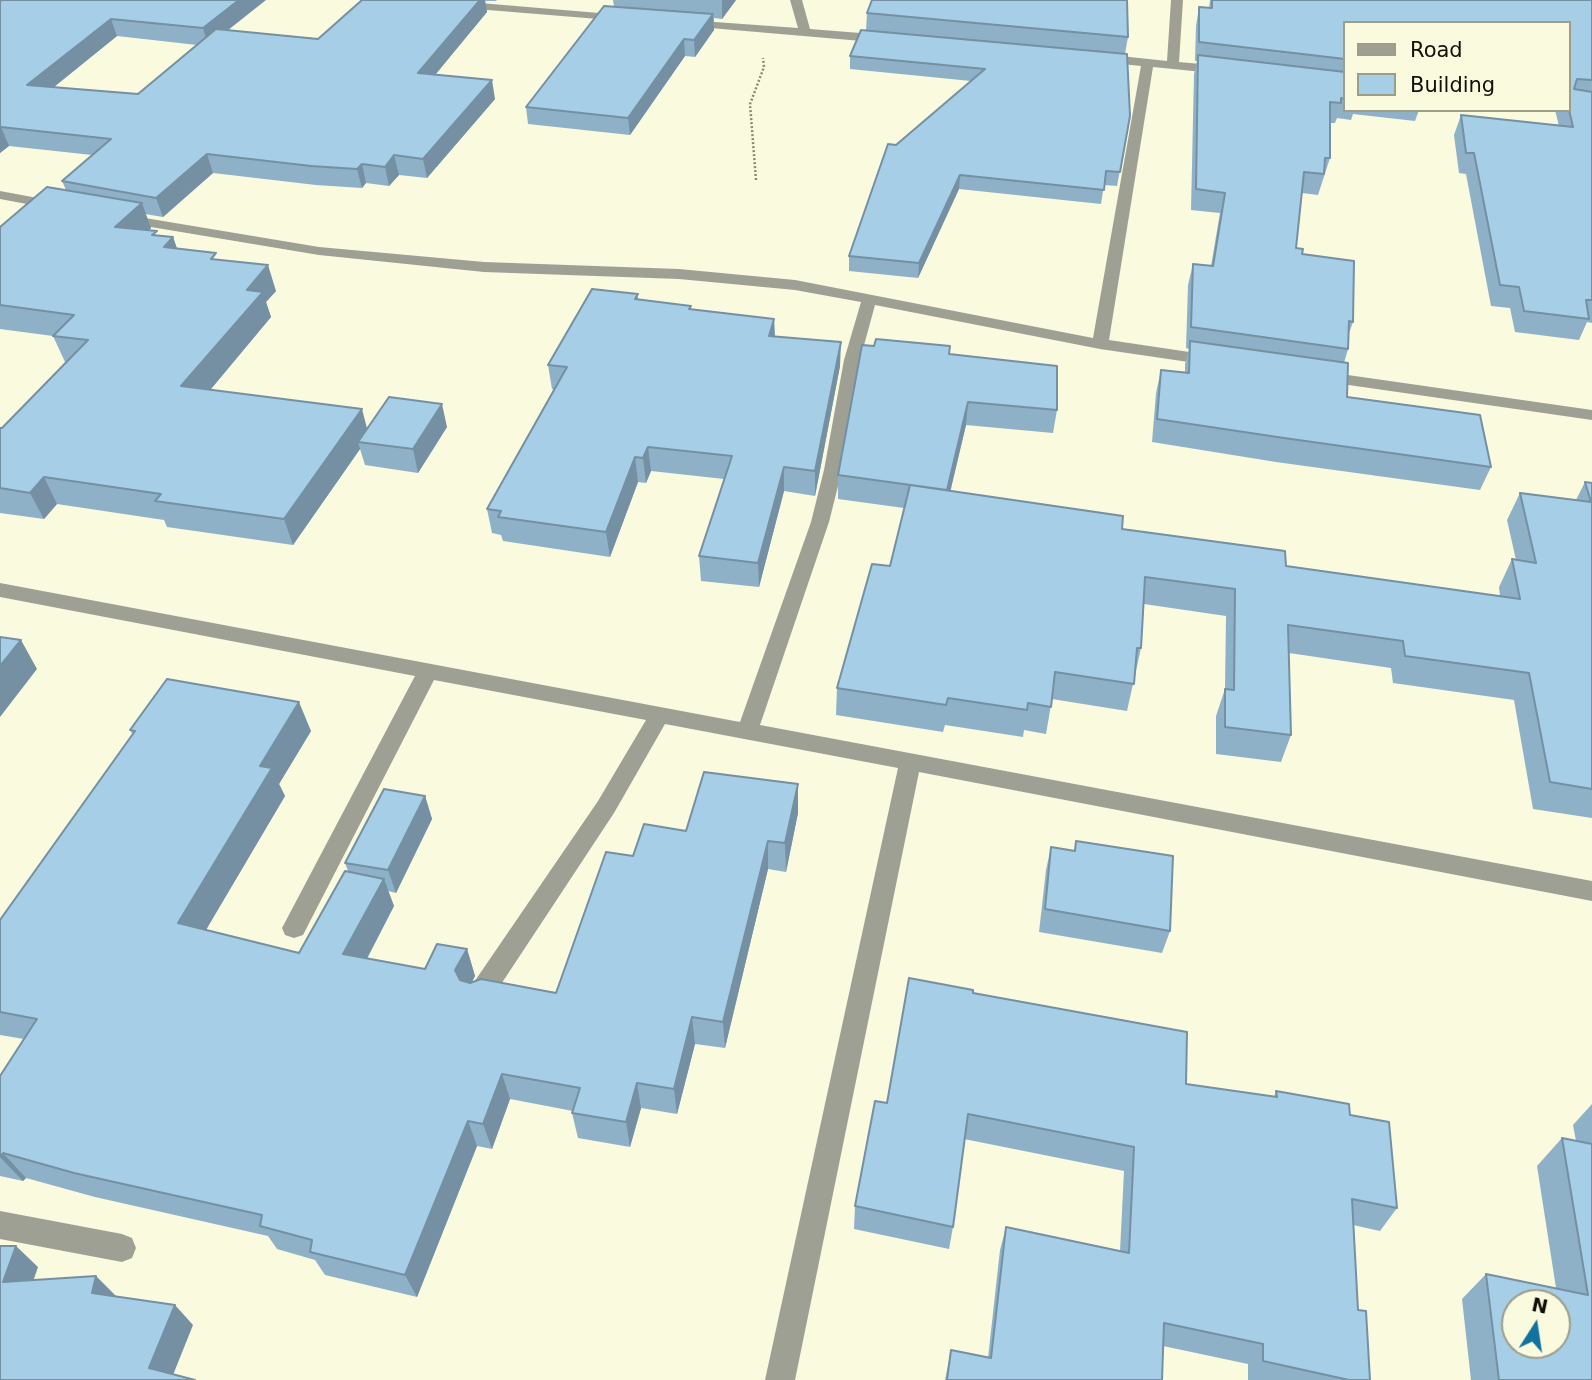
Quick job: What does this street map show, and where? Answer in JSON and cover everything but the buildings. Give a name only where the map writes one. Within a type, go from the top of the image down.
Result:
[{"type":"street","points":[[402,0],[638,19]]},
{"type":"street","points":[[796,0],[806,31]]},
{"type":"street","points":[[1173,65],[1177,0]]},
{"type":"street","points":[[680,22],[901,40]]},
{"type":"street","points":[[1093,58],[1239,72]]},
{"type":"street","points":[[1100,344],[1148,62]]},
{"type":"street","points":[[0,195],[75,209]]},
{"type":"street","points":[[101,214],[319,251],[484,267],[680,274],[795,285],[1100,344],[1237,364]]},
{"type":"street","points":[[747,731],[820,523],[833,470],[852,360],[869,300]]},
{"type":"street","points":[[1305,373],[1592,415]]},
{"type":"street","points":[[0,590],[1592,891]]},
{"type":"street","points":[[294,928],[429,670]]},
{"type":"street","points":[[479,996],[592,828],[660,714]]},
{"type":"street","points":[[780,1380],[910,764]]},
{"type":"street","points":[[0,1225],[122,1248]]},
{"type":"path","points":[[756,180],[750,104],[764,67],[763,29]]}]
